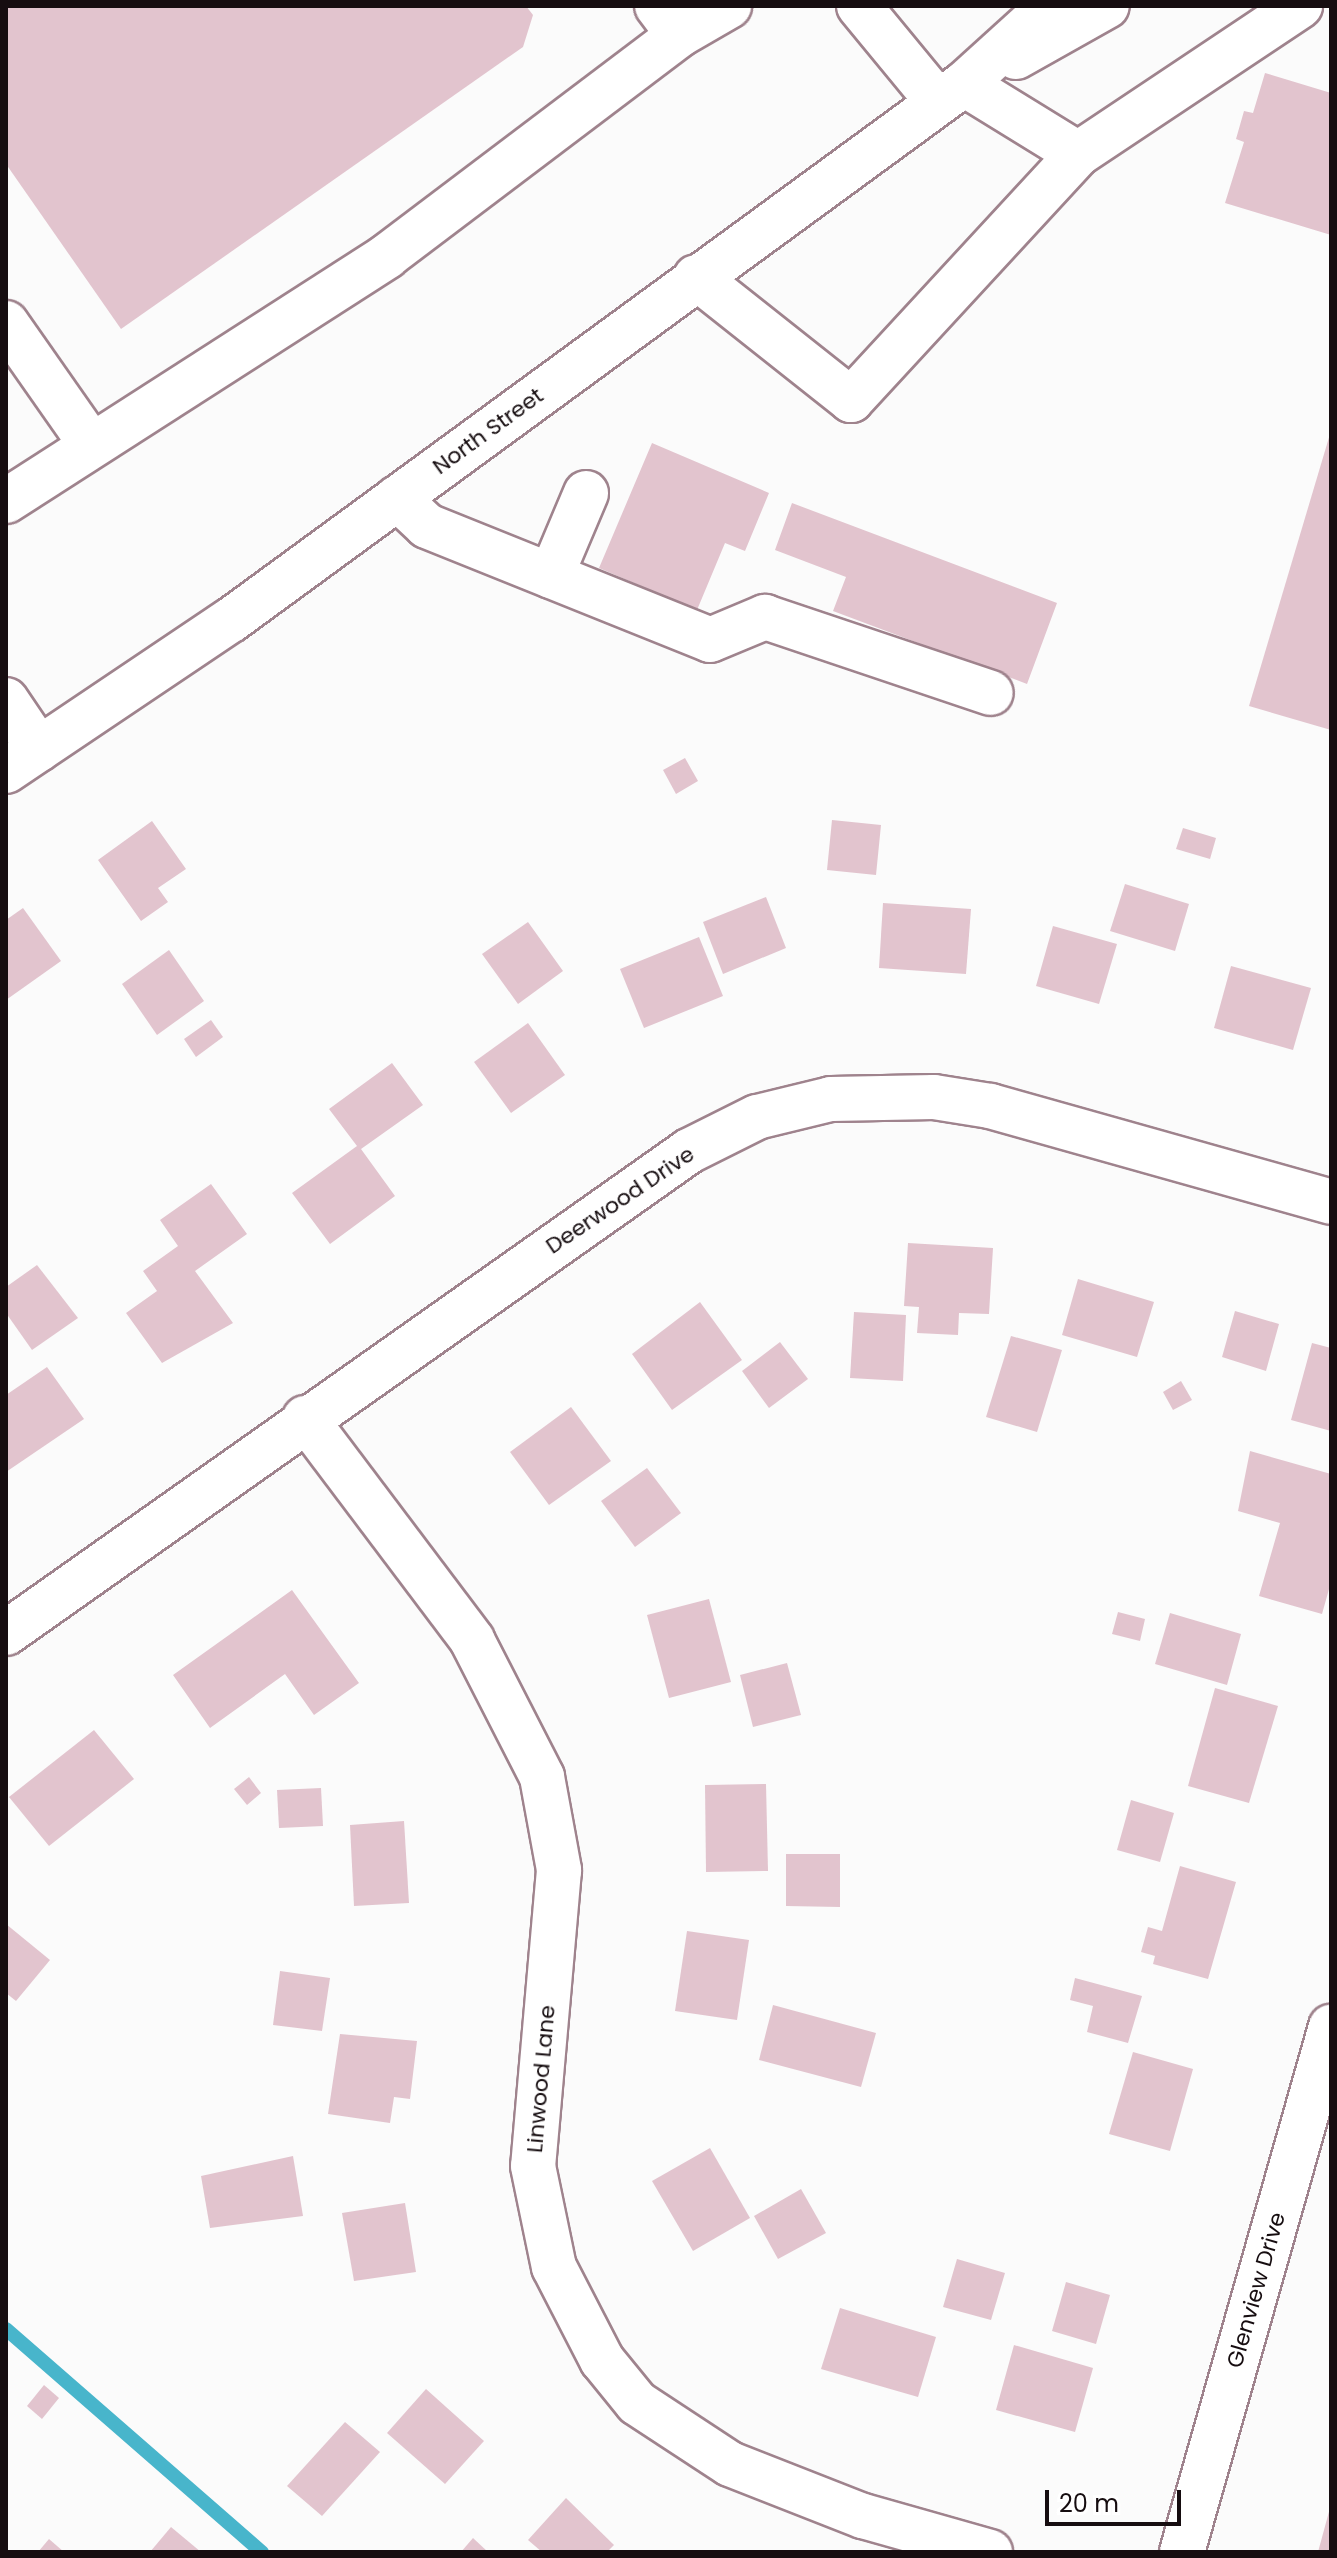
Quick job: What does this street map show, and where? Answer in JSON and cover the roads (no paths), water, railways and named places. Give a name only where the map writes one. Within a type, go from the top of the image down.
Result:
[{"type":"street","points":[[6,501],[90,443],[387,256],[668,20],[729,6]]},
{"type":"street","points":[[859,6],[951,93],[1078,154]]},
{"type":"street","name":"North Street","points":[[22,760],[397,498],[951,93],[1050,6]]},
{"type":"street","name":"North Street","points":[[951,93],[1107,6]]},
{"type":"street","points":[[696,277],[851,400],[1078,154],[1300,6]]},
{"type":"street","points":[[6,323],[90,443]]},
{"type":"street","points":[[551,576],[586,493]]},
{"type":"street","points":[[397,498],[427,526],[710,640],[765,617],[991,693]]},
{"type":"street","points":[[6,700],[22,760]]},
{"type":"street","name":"Deerwood Drive","points":[[6,1633],[305,1418],[689,1151],[793,1106],[884,1096],[990,1106],[1331,1202]]},
{"type":"street","name":"Linwood Lane","points":[[305,1418],[472,1640],[542,1777],[559,1870],[533,2166],[554,2267],[602,2360],[637,2403],[730,2464],[863,2516],[990,2552]]},
{"type":"street","name":"Glenview Drive","points":[[1182,2552],[1331,2027]]},
{"type":"waterway","points":[[6,2329],[262,2552]]}]
